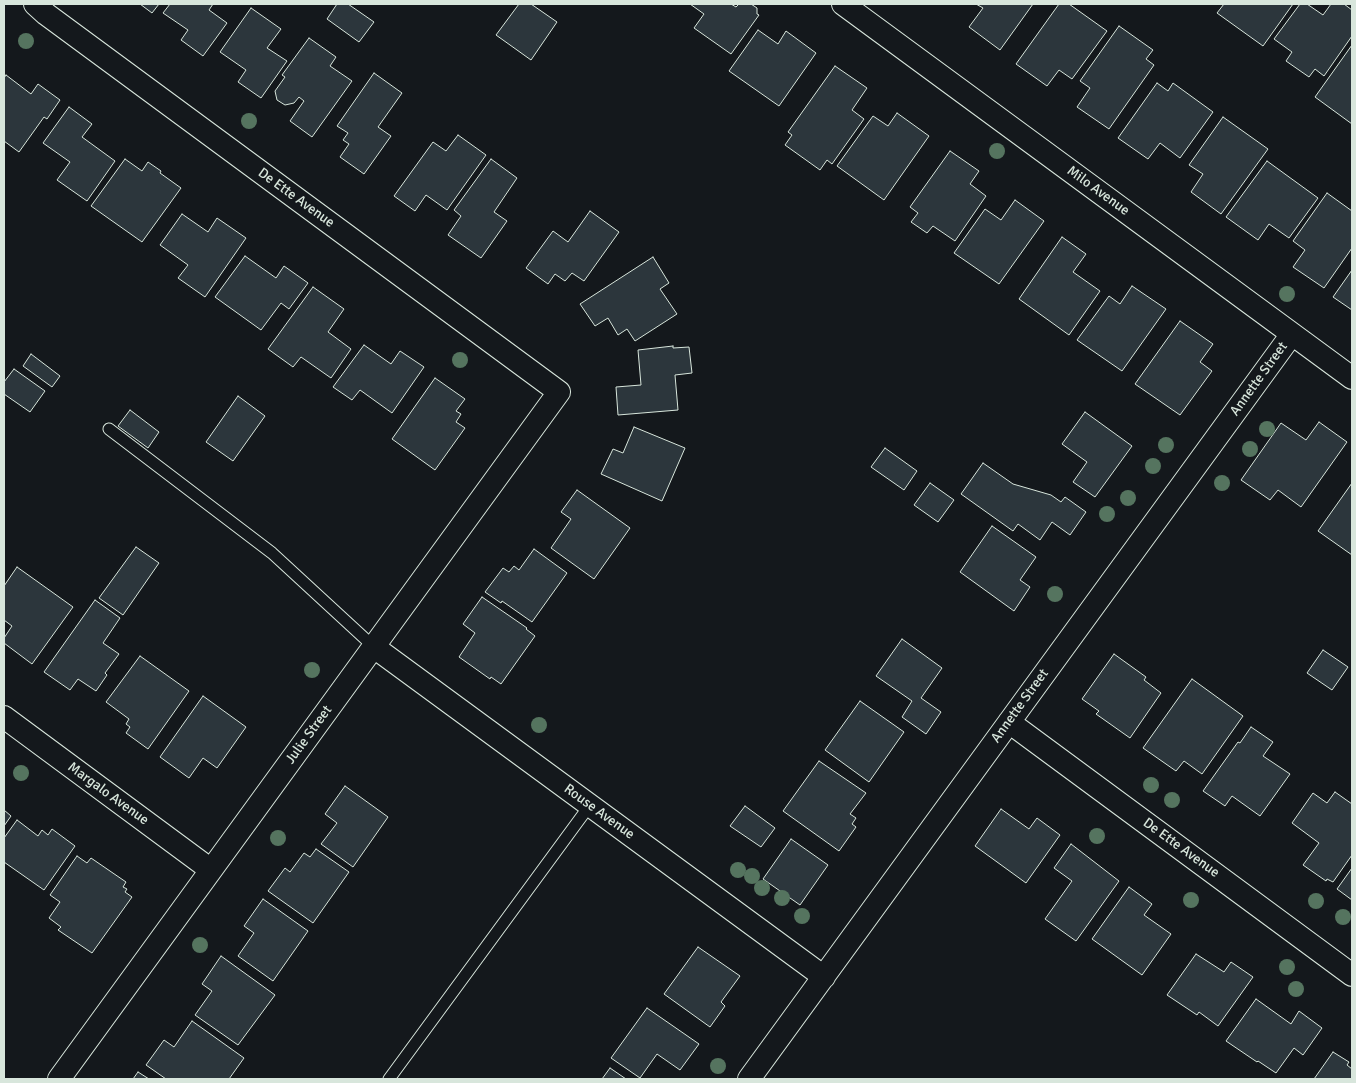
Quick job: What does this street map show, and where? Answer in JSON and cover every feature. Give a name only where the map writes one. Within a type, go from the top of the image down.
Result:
[{"type":"street","name":"De Ette Avenue","points":[[35,4],[559,392]]},
{"type":"street","name":"Milo Avenue","points":[[843,4],[1352,378]]},
{"type":"street","name":"Annette Street","points":[[749,1079],[1292,334]]},
{"type":"street","name":"Julie Street","points":[[59,1079],[559,392]]},
{"type":"street","name":"Rouse Avenue","points":[[374,646],[824,977]]},
{"type":"street","name":"Margalo Avenue","points":[[4,717],[211,870]]},
{"type":"street","name":"De Ette Avenue","points":[[1009,722],[1352,975]]},
{"type":"lane","points":[[109,429],[272,553],[374,646]]},
{"type":"lane","points":[[389,1079],[590,806]]},
{"type":"building","points":[[140,4],[159,4],[152,13]]},
{"type":"building","points":[[170,4],[213,4],[209,10],[227,23],[203,56],[181,40],[188,30],[163,13]]},
{"type":"building","points":[[337,4],[348,4],[374,22],[359,42],[327,19]]},
{"type":"building","points":[[519,4],[531,4],[557,22],[531,60],[496,35]]},
{"type":"building","points":[[690,4],[731,4],[736,7],[739,4],[751,4],[757,8],[757,14],[759,15],[731,54],[694,28],[704,14]]},
{"type":"building","points":[[976,4],[1033,4],[1000,50],[969,27],[983,8]]},
{"type":"building","points":[[1059,4],[1069,4],[1107,31],[1072,79],[1059,70],[1047,86],[1016,64]]},
{"type":"building","points":[[1224,4],[1293,4],[1263,46],[1217,13]]},
{"type":"building","points":[[1300,4],[1307,4],[1323,15],[1331,4],[1344,4],[1352,10],[1352,36],[1324,76],[1315,69],[1309,77],[1286,61],[1292,52],[1274,39]]},
{"type":"building","points":[[251,8],[281,29],[267,48],[287,61],[261,98],[238,82],[246,70],[220,52]]},
{"type":"building","points":[[1119,26],[1153,50],[1146,59],[1154,65],[1109,129],[1077,107],[1090,88],[1080,81]]},
{"type":"building","points":[[758,30],[778,44],[786,31],[816,53],[779,106],[729,71]]},
{"type":"building","points":[[309,38],[336,57],[330,66],[352,81],[312,137],[290,121],[304,101],[299,97],[294,103],[285,105],[277,100],[275,91],[285,77],[282,75]]},
{"type":"building","points":[[1352,45],[1352,124],[1315,97]]},
{"type":"building","points":[[835,66],[867,88],[852,110],[864,119],[832,164],[827,160],[820,170],[785,145],[792,135],[788,132]]},
{"type":"building","points":[[374,73],[402,93],[378,127],[391,136],[364,174],[340,157],[349,144],[343,140],[348,133],[337,126]]},
{"type":"building","points":[[6,75],[31,94],[38,84],[60,100],[47,119],[44,117],[19,152],[4,141],[4,78]]},
{"type":"building","points":[[1157,83],[1168,91],[1173,83],[1213,112],[1180,158],[1160,143],[1148,159],[1118,138]]},
{"type":"building","points":[[69,107],[92,124],[82,137],[115,161],[87,201],[57,180],[70,162],[43,143]]},
{"type":"building","points":[[897,113],[929,136],[884,200],[837,166],[873,116],[888,126]]},
{"type":"building","points":[[1223,117],[1268,149],[1221,214],[1191,192],[1203,174],[1189,165]]},
{"type":"building","points":[[458,135],[486,155],[447,210],[426,195],[415,211],[394,196],[433,142],[446,151]]},
{"type":"building","points":[[950,151],[979,171],[970,184],[986,196],[955,241],[933,226],[927,233],[911,222],[918,213],[910,207]]},
{"type":"building","points":[[125,159],[142,171],[148,162],[181,188],[142,242],[91,206]]},
{"type":"building","points":[[491,159],[517,178],[494,212],[507,221],[481,258],[448,235],[461,216],[454,210]]},
{"type":"building","points":[[1267,161],[1318,198],[1289,238],[1269,224],[1258,240],[1226,217]]},
{"type":"building","points":[[1327,193],[1352,211],[1352,248],[1324,288],[1293,267],[1305,250],[1293,241]]},
{"type":"building","points":[[1015,200],[1044,221],[999,284],[954,253],[985,209],[1001,220]]},
{"type":"building","points":[[590,211],[619,232],[584,281],[572,273],[565,281],[555,274],[548,284],[526,268],[553,231],[568,242]]},
{"type":"building","points":[[182,214],[208,232],[217,218],[246,238],[205,297],[178,278],[188,265],[160,245]]},
{"type":"building","points":[[1062,237],[1086,254],[1073,272],[1100,291],[1069,335],[1019,299]]},
{"type":"building","points":[[245,256],[276,278],[284,266],[308,283],[289,309],[281,303],[261,330],[215,297]]},
{"type":"building","points":[[653,257],[669,283],[660,289],[677,314],[635,341],[627,329],[618,335],[608,318],[595,326],[580,304]]},
{"type":"building","points":[[1352,270],[1352,310],[1333,297]]},
{"type":"building","points":[[1132,286],[1166,309],[1122,371],[1077,340],[1109,296],[1120,304]]},
{"type":"building","points":[[313,287],[344,309],[328,332],[351,349],[331,378],[301,357],[293,367],[268,349]]},
{"type":"building","points":[[1180,321],[1213,344],[1200,362],[1212,371],[1180,415],[1135,384]]},
{"type":"building","points":[[364,345],[391,364],[400,351],[424,367],[392,413],[360,390],[352,400],[333,387]]},
{"type":"building","points":[[673,346],[673,348],[689,347],[692,373],[675,375],[678,410],[618,415],[616,387],[641,385],[638,350]]},
{"type":"building","points":[[31,354],[60,376],[52,387],[23,366]]},
{"type":"building","points":[[14,369],[45,391],[30,412],[4,394],[4,382]]},
{"type":"building","points":[[435,378],[465,399],[456,411],[461,414],[456,422],[465,428],[435,470],[392,439]]},
{"type":"building","points":[[238,396],[265,416],[233,461],[206,442]]},
{"type":"building","points":[[130,410],[159,432],[148,448],[118,426]]},
{"type":"building","points":[[1085,412],[1132,446],[1095,497],[1073,482],[1087,462],[1062,444]]},
{"type":"building","points":[[1319,422],[1347,442],[1301,507],[1278,490],[1270,500],[1241,480],[1281,423],[1306,440]]},
{"type":"building","points":[[634,427],[685,448],[662,501],[601,474],[613,449],[623,453]]},
{"type":"building","points":[[885,448],[917,471],[904,490],[871,467]]},
{"type":"building","points":[[983,463],[1013,484],[1051,495],[1061,502],[1065,497],[1086,512],[1070,535],[1052,522],[1040,540],[1018,524],[1013,531],[961,494]]},
{"type":"building","points":[[930,483],[954,500],[938,522],[914,505]]},
{"type":"building","points":[[1352,483],[1352,555],[1318,531]]},
{"type":"building","points":[[577,490],[630,528],[594,579],[551,548],[571,519],[561,512]]},
{"type":"building","points":[[992,526],[1036,557],[1020,580],[1030,587],[1014,611],[960,572]]},
{"type":"building","points":[[136,547],[159,563],[123,615],[99,598]]},
{"type":"building","points":[[534,549],[567,573],[532,622],[502,601],[501,603],[485,592],[503,568],[509,572],[514,566],[519,570]]},
{"type":"building","points":[[17,567],[73,607],[32,664],[4,643],[4,638],[12,626],[4,620],[4,586]]},
{"type":"building","points":[[482,597],[527,628],[535,636],[501,684],[491,677],[490,679],[459,657],[475,633],[463,624]]},
{"type":"building","points":[[95,600],[120,618],[103,643],[119,654],[105,673],[107,675],[96,691],[78,679],[70,690],[44,672]]},
{"type":"building","points":[[902,639],[942,668],[921,698],[941,712],[926,734],[902,717],[912,701],[876,676]]},
{"type":"building","points":[[1323,650],[1348,667],[1332,690],[1307,673]]},
{"type":"building","points":[[1114,654],[1146,677],[1144,680],[1161,693],[1130,738],[1096,714],[1099,711],[1082,699]]},
{"type":"building","points":[[140,656],[189,691],[148,749],[126,733],[130,727],[126,724],[129,719],[106,702]]},
{"type":"building","points":[[1192,679],[1243,716],[1202,774],[1184,761],[1176,771],[1143,748]]},
{"type":"building","points":[[203,696],[246,727],[217,768],[203,758],[189,778],[160,757]]},
{"type":"building","points":[[860,701],[904,732],[869,782],[825,750]]},
{"type":"building","points":[[1251,727],[1273,742],[1263,756],[1290,774],[1260,816],[1232,796],[1225,806],[1203,791]]},
{"type":"building","points":[[819,761],[866,793],[850,814],[856,818],[852,824],[856,827],[839,851],[783,811]]},
{"type":"building","points":[[345,786],[388,817],[353,867],[321,844],[337,823],[325,814]]},
{"type":"building","points":[[1335,792],[1352,804],[1352,855],[1333,882],[1327,879],[1326,881],[1303,865],[1319,843],[1292,823],[1313,793],[1327,803]]},
{"type":"building","points":[[745,806],[775,828],[761,847],[730,826]]},
{"type":"building","points":[[1001,809],[1029,829],[1037,818],[1060,835],[1026,883],[975,846]]},
{"type":"building","points":[[4,810],[11,816],[4,826]]},
{"type":"building","points":[[17,820],[38,836],[42,830],[48,835],[52,829],[75,846],[44,890],[4,862],[4,838]]},
{"type":"building","points":[[791,839],[828,865],[800,905],[763,879]]},
{"type":"building","points":[[1071,844],[1119,881],[1076,941],[1045,919],[1072,881],[1054,868]]},
{"type":"building","points":[[316,849],[349,872],[313,923],[268,891],[285,868],[290,872],[304,853],[310,857]]},
{"type":"building","points":[[77,856],[87,863],[91,858],[126,882],[123,887],[127,889],[125,892],[132,897],[92,953],[58,930],[61,927],[49,918],[60,902],[50,895]]},
{"type":"building","points":[[1352,868],[1352,900],[1337,889]]},
{"type":"building","points":[[1129,887],[1152,904],[1144,915],[1171,934],[1142,975],[1092,939]]},
{"type":"building","points":[[263,899],[308,931],[273,981],[238,956],[254,933],[244,926]]},
{"type":"building","points":[[698,947],[740,976],[721,1002],[725,1006],[710,1027],[664,994]]},
{"type":"building","points":[[1196,954],[1224,972],[1231,962],[1253,977],[1218,1026],[1199,1012],[1197,1015],[1167,995]]},
{"type":"building","points":[[221,956],[275,995],[238,1045],[195,1015],[212,991],[202,984]]},
{"type":"building","points":[[1256,999],[1291,1024],[1299,1011],[1322,1028],[1303,1055],[1294,1048],[1276,1073],[1226,1041]]},
{"type":"building","points":[[647,1008],[699,1044],[680,1070],[657,1054],[640,1078],[611,1058]]},
{"type":"building","points":[[192,1021],[244,1058],[229,1079],[166,1079],[146,1065],[164,1040],[174,1047]]},
{"type":"building","points":[[1333,1052],[1349,1062],[1347,1065],[1352,1069],[1352,1079],[1314,1079]]},
{"type":"building","points":[[610,1068],[626,1079],[602,1079]]},
{"type":"building","points":[[138,1072],[149,1079],[133,1079]]}]
